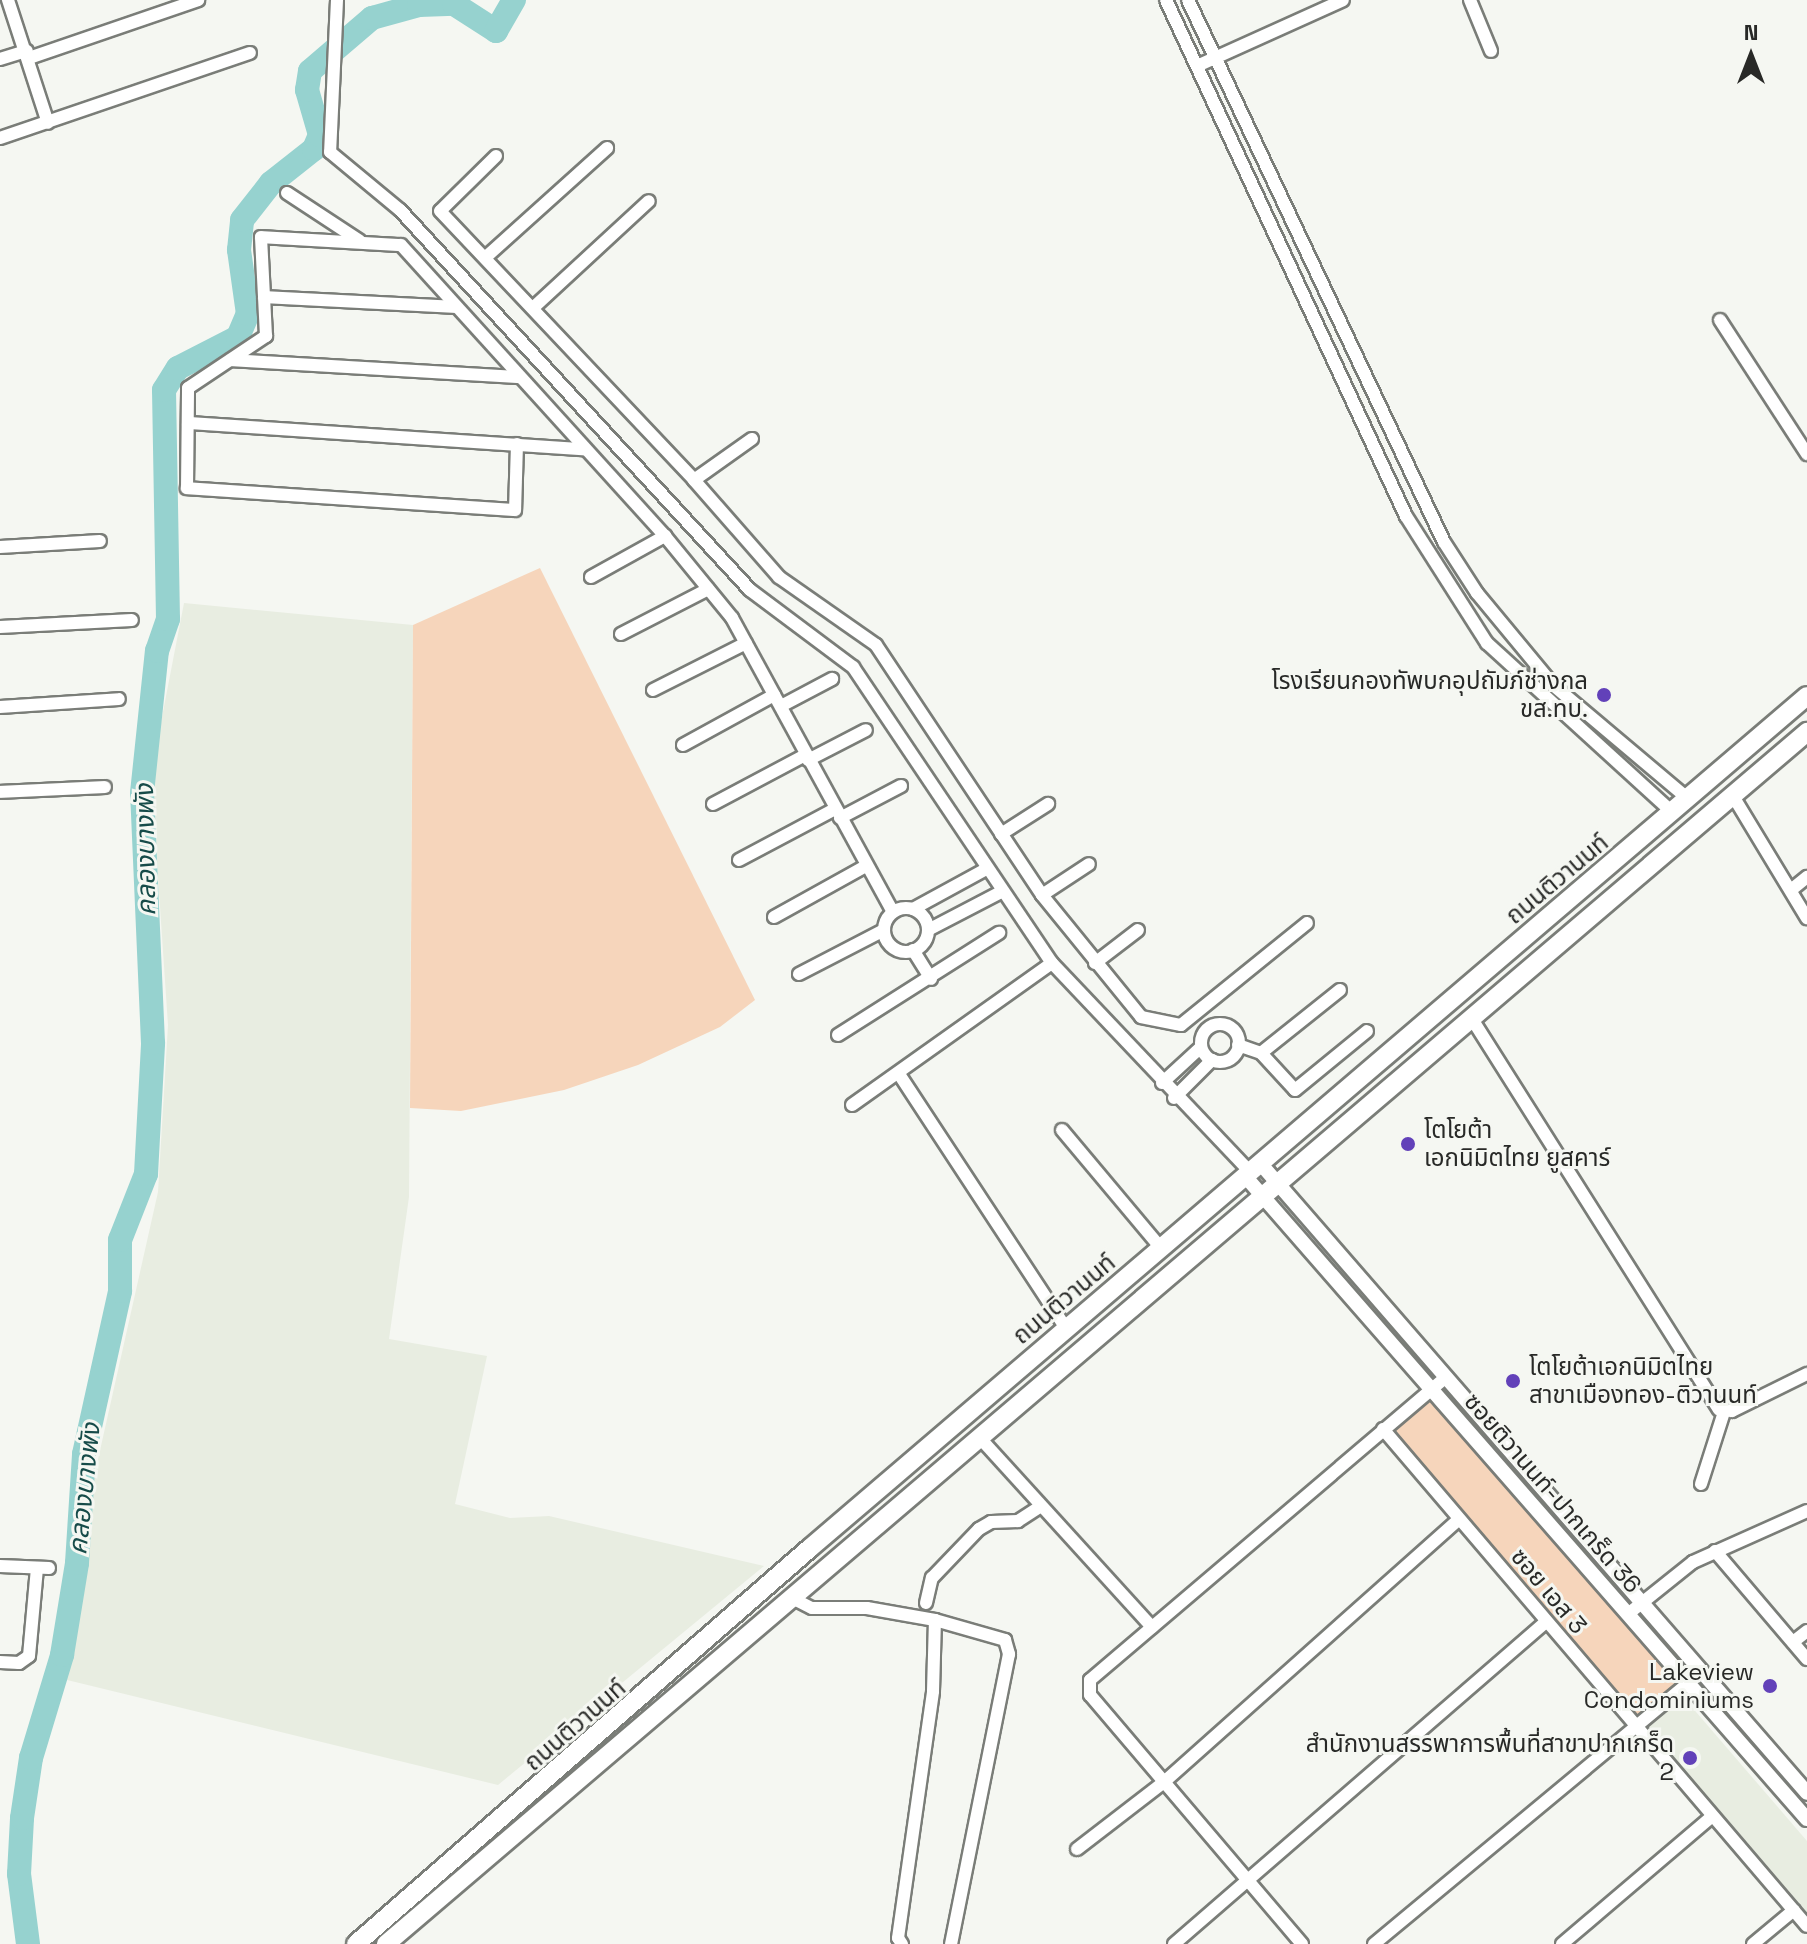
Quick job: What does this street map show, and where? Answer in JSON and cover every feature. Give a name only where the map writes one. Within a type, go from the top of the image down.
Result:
[{"type":"main road","name":"ถนนติวานนท์","points":[[356,1944],[628,1712],[1066,1328],[1807,696]]},
{"type":"main road","name":"ถนนติวานนท์","points":[[386,1944],[1807,732]]},
{"type":"main road","points":[[1690,796],[1710,815]]},
{"type":"main road","points":[[628,1712],[639,1728]]},
{"type":"street","points":[[8,0],[48,123]]},
{"type":"street","points":[[0,59],[28,55],[198,0]]},
{"type":"street","points":[[337,0],[337,55],[330,152],[400,210],[750,590],[853,667],[1001,892],[1052,963],[1174,1098],[1271,1191]]},
{"type":"street","points":[[1166,0],[1406,516],[1487,643],[1672,812]]},
{"type":"street","points":[[1188,0],[1444,542],[1477,593],[1553,685],[1690,796]]},
{"type":"street","points":[[1470,0],[1491,51]]},
{"type":"street","points":[[1197,66],[1336,1]]},
{"type":"street","points":[[0,138],[250,53]]},
{"type":"street","points":[[486,257],[607,148]]},
{"type":"street","points":[[496,156],[440,211],[534,307],[779,577],[876,645],[1042,895],[1141,1017],[1206,1030],[1227,1026],[1238,1045],[1261,1053],[1295,1090],[1367,1031]]},
{"type":"street","points":[[287,193],[362,243]]},
{"type":"street","points":[[534,307],[649,201]]},
{"type":"street","points":[[517,444],[515,510],[187,488],[188,388],[266,336],[261,237],[401,245],[665,536],[708,589],[746,643],[893,912]]},
{"type":"street","points":[[264,297],[456,307]]},
{"type":"street","points":[[1720,320],[1807,454]]},
{"type":"street","points":[[231,360],[520,377]]},
{"type":"street","points":[[188,423],[584,449]]},
{"type":"street","points":[[694,480],[752,439]]},
{"type":"street","points":[[591,577],[665,536]]},
{"type":"street","points":[[0,547],[100,541]]},
{"type":"street","points":[[621,634],[708,589]]},
{"type":"street","points":[[0,627],[132,620]]},
{"type":"street","points":[[653,690],[746,643]]},
{"type":"street","points":[[683,745],[832,679]]},
{"type":"street","points":[[0,707],[119,699]]},
{"type":"street","points":[[713,804],[866,730]]},
{"type":"street","points":[[739,860],[901,786]]},
{"type":"street","points":[[0,792],[105,787]]},
{"type":"street","points":[[1733,796],[1807,918]]},
{"type":"street","points":[[1001,834],[1048,804]]},
{"type":"street","points":[[1042,895],[1089,864]]},
{"type":"street","points":[[774,917],[866,866]]},
{"type":"street","points":[[893,912],[913,909],[986,869]]},
{"type":"street","points":[[1791,890],[1807,877]]},
{"type":"street","points":[[928,930],[1001,892]]},
{"type":"street","points":[[884,930],[893,947],[913,950],[924,942],[928,930],[924,917],[913,909]]},
{"type":"street","points":[[799,974],[884,930],[893,912]]},
{"type":"street","points":[[1181,1025],[1307,923]]},
{"type":"street","points":[[1095,963],[1138,930]]},
{"type":"street","points":[[838,1035],[931,979],[999,933]]},
{"type":"street","points":[[913,950],[931,979]]},
{"type":"street","points":[[852,1105],[1052,963]]},
{"type":"street","points":[[1261,1053],[1340,990]]},
{"type":"street","points":[[1472,1019],[1724,1412]]},
{"type":"street","points":[[1162,1083],[1201,1047],[1206,1030]]},
{"type":"street","points":[[1174,1098],[1212,1060],[1229,1059],[1238,1045]]},
{"type":"street","points":[[1201,1047],[1212,1060]]},
{"type":"street","points":[[899,1074],[1066,1328]]},
{"type":"street","points":[[1062,1130],[1161,1248]]},
{"type":"street","name":"ซอยติวานนท์-ปากเกร็ด 36","points":[[1271,1191],[1380,1299],[1700,1673],[1807,1793]]},
{"type":"street","name":"ซอยติวานนท์-ปากเกร็ด 36","points":[[1271,1191],[1365,1311],[1807,1819]]},
{"type":"street","points":[[1365,1311],[1380,1299]]},
{"type":"street","points":[[1701,1484],[1724,1412],[1807,1374]]},
{"type":"street","points":[[1302,1944],[1090,1695],[1090,1680],[1446,1377]]},
{"type":"street","name":"ซอย เอส 3","points":[[1383,1429],[1807,1926]]},
{"type":"street","points":[[979,1437],[1152,1627]]},
{"type":"street","points":[[926,1603],[932,1578],[979,1529],[991,1522],[1018,1521],[1041,1506]]},
{"type":"street","points":[[1628,1614],[1715,1551],[1807,1511]]},
{"type":"street","points":[[1077,1849],[1164,1782],[1459,1519]]},
{"type":"street","points":[[1715,1551],[1807,1659]]},
{"type":"street","points":[[0,1566],[43,1568],[29,1656],[19,1663],[0,1662]]},
{"type":"street","points":[[792,1598],[812,1608],[867,1608],[935,1620],[1005,1640],[1009,1654],[951,1944]]},
{"type":"street","points":[[902,1944],[898,1938],[933,1691],[935,1620]]},
{"type":"street","points":[[1174,1944],[1546,1622]]},
{"type":"street","points":[[1793,1642],[1807,1631]]},
{"type":"street","points":[[1374,1944],[1700,1673]]},
{"type":"street","points":[[1562,1944],[1711,1817]]},
{"type":"street","points":[[1753,1944],[1794,1910]]},
{"type":"shaded area","points":[[540,568],[755,1000],[720,1027],[638,1065],[564,1090],[461,1111],[410,1108],[413,625]]},
{"type":"shaded area","points":[[184,603],[413,625],[409,1197],[389,1339],[487,1356],[455,1504],[510,1518],[549,1516],[764,1566],[498,1785],[63,1679],[90,1495],[158,1192],[168,1025],[151,774]]},
{"type":"shaded area","points":[[1428,1393],[1682,1686],[1635,1726],[1383,1429]]},
{"type":"shaded area","points":[[1427,1399],[1807,1841],[1807,1916],[1393,1430]]},
{"type":"waterway","name":"คลองบางพัง","points":[[28,1944],[19,1874],[22,1818],[31,1758],[62,1655],[77,1563],[84,1454],[120,1291],[120,1240],[146,1174],[153,1043],[142,793],[157,651],[168,619],[164,390],[178,368],[238,337],[248,314],[239,250],[242,220],[271,183],[314,149],[320,135],[307,90],[310,71],[372,18],[419,5],[454,4],[496,31],[514,0]]},
{"type":"place","name":"โรงเรียนกองทัพบกอุปถัมภ์ช่างกล ขส.ทบ.","points":[[1604,695]]},
{"type":"place","name":"โตโยต้า เอกนิมิตไทย ยูสคาร์","points":[[1408,1144]]},
{"type":"place","name":"โตโยต้าเอกนิมิตไทย สาขาเมืองทอง-ติวานนท์","points":[[1513,1381]]},
{"type":"place","name":"Lakeview Condominiums","points":[[1770,1686]]},
{"type":"place","name":"สำนักงานสรรพาการพื้นที่สาขาปากเกร็ด 2","points":[[1690,1758]]}]
